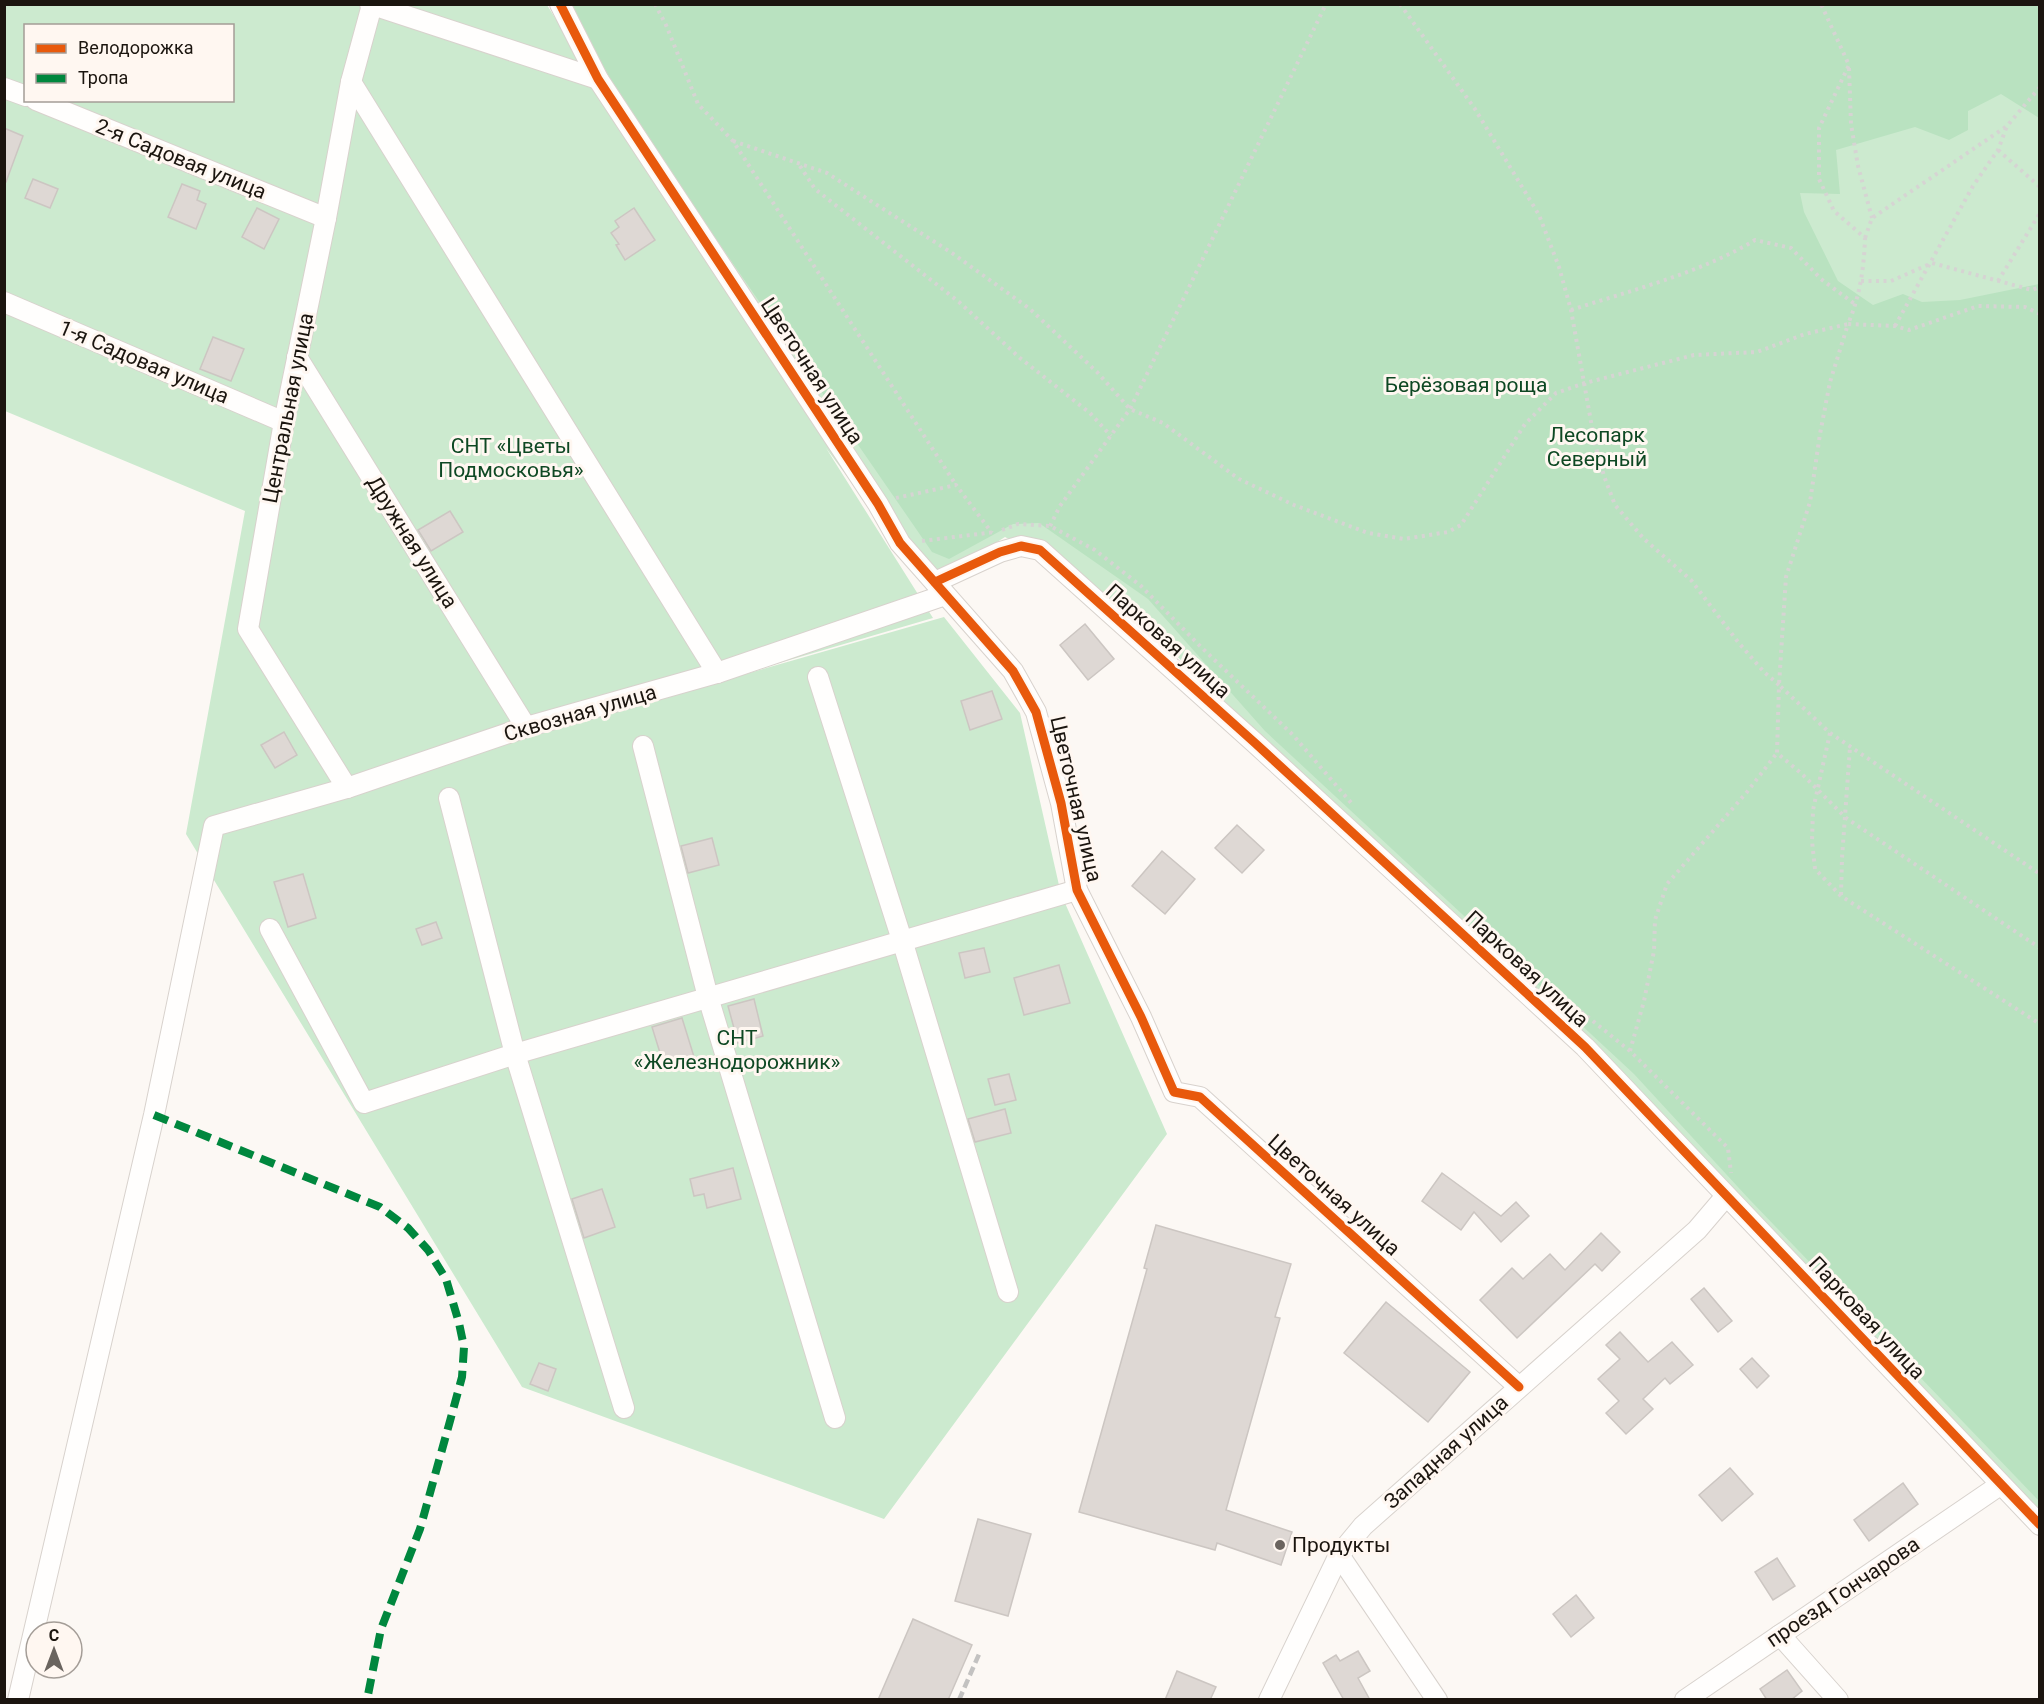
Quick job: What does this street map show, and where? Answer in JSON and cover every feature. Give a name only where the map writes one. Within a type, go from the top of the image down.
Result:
[{"type":"street","name":"Цветочная улица","points":[[560,4],[598,79],[878,504],[900,543],[1013,671],[1036,712],[1061,803],[1077,890],[1141,1017],[1174,1092],[1200,1097],[1519,1387]]},
{"type":"street","points":[[371,5],[598,79]]},
{"type":"street","name":"Центральная улица","points":[[346,788],[248,629],[284,422],[351,82],[371,5]]},
{"type":"street","points":[[351,82],[717,673]]},
{"type":"street","points":[[4,88],[24,95]]},
{"type":"street","name":"2-я Садовая улица","points":[[41,102],[326,218]]},
{"type":"street","name":"1-я Садовая улица","points":[[4,302],[284,422]]},
{"type":"street","name":"Дружная улица","points":[[297,357],[526,727]]},
{"type":"street","name":"Парковая улица","points":[[940,588],[1000,552],[1021,546],[1040,550],[1255,743],[1585,1047],[2040,1526]]},
{"type":"street","name":"Сквозная улица","points":[[18,1700],[154,1115],[214,826],[346,788],[526,727],[717,673],[940,588]]},
{"type":"street","points":[[818,677],[902,940],[1008,1292]]},
{"type":"street","points":[[643,746],[708,997],[836,1418]]},
{"type":"street","points":[[449,798],[515,1054],[624,1408]]},
{"type":"street","points":[[270,929],[364,1104],[515,1054],[1077,890]]},
{"type":"street","name":"Западная улица","points":[[1269,1700],[1339,1555],[1363,1526],[1697,1230],[1726,1196]]},
{"type":"street","name":"проезд Гончарова","points":[[1685,1700],[2000,1485]]},
{"type":"street","points":[[1339,1555],[1437,1700]]},
{"type":"street","points":[[1780,1635],[1838,1700]]},
{"type":"path","points":[[655,4],[666,25],[698,104],[733,141],[956,485],[993,533]]},
{"type":"path","points":[[1050,526],[1060,506],[1130,409],[1326,4]]},
{"type":"path","points":[[1400,4],[1475,109],[1539,215],[1559,267],[1571,310],[1586,383],[1595,444],[1615,505],[1644,539],[1690,580],[1764,672],[1830,733],[2040,874]]},
{"type":"path","points":[[1630,1051],[1644,1001],[1654,951],[1655,920],[1667,884],[1748,792],[1777,753],[1786,577],[1810,501],[1828,393],[1835,363],[1856,305],[1864,265],[1865,238],[1872,218],[1858,166],[1851,124],[1849,65],[1821,4]]},
{"type":"path","points":[[1849,65],[1819,128],[1819,179],[1834,211],[1865,238]]},
{"type":"path","points":[[1872,218],[2007,126],[2040,87]]},
{"type":"path","points":[[1895,326],[1973,186],[1998,150],[2007,126]]},
{"type":"path","points":[[733,141],[827,173],[952,253],[1030,309],[1097,372],[1130,409],[1162,423],[1239,479],[1294,505],[1368,533],[1404,539],[1448,532],[1461,525],[1525,424],[1556,393],[1694,355],[1757,352],[1805,334],[1848,324],[1895,326],[1909,330],[1978,306],[2025,307],[2040,314]]},
{"type":"path","points":[[1998,150],[2040,187]]},
{"type":"path","points":[[799,165],[815,189],[959,302],[1020,358],[1090,413],[1111,436]]},
{"type":"path","points":[[1998,281],[2040,213]]},
{"type":"path","points":[[1571,310],[1689,270],[1736,252],[1755,240],[1791,248],[1821,279],[1856,305]]},
{"type":"path","points":[[1861,281],[1891,281],[1932,263],[2032,290],[2040,287]]},
{"type":"path","points":[[878,504],[896,497],[956,485]]},
{"type":"path","points":[[1830,733],[1813,810],[1812,841],[1815,869],[1841,896],[2040,1024]]},
{"type":"path","points":[[1841,896],[1850,746]]},
{"type":"path","points":[[1777,753],[1802,774],[1846,818],[2040,948]]},
{"type":"green space","points":[[4,5],[547,5],[650,169],[2039,5],[2039,1517],[1456,927],[1150,630],[1095,586],[1005,537],[948,573],[924,570],[904,553],[826,448],[933,618],[495,746],[944,617],[1020,713],[1061,894],[1167,1134],[884,1519],[522,1387],[186,834],[245,511],[5,411]]},
{"type":"green space","name":"Берёзовая роща","points":[[564,5],[2039,5],[2039,118],[2001,94],[1968,111],[1968,130],[1949,140],[1915,127],[1836,150],[1840,194],[1800,193],[1804,212],[1838,281],[1873,305],[1903,294],[1922,302],[1960,300],[2039,284],[2039,1501],[1749,1199],[1634,1074],[1265,731],[1148,599],[1039,523],[1013,524],[949,559],[932,552],[605,78]]},
{"type":"building","points":[[4,128],[23,136],[6,182],[4,182]]},
{"type":"building","points":[[33,179],[58,189],[50,208],[25,198]]},
{"type":"building","points":[[182,184],[200,191],[197,200],[206,204],[196,229],[168,217]]},
{"type":"building","points":[[257,208],[279,219],[264,249],[242,237]]},
{"type":"building","points":[[634,208],[655,240],[625,260],[616,245],[619,244],[611,233],[619,227],[615,221]]},
{"type":"building","points":[[213,337],[244,349],[231,381],[200,369]]},
{"type":"building","points":[[450,511],[463,532],[431,551],[418,530]]},
{"type":"building","points":[[1085,624],[1114,659],[1088,680],[1060,645]]},
{"type":"building","points":[[992,691],[1002,719],[970,730],[961,701]]},
{"type":"building","points":[[284,732],[297,755],[275,768],[261,745]]},
{"type":"building","points":[[1237,825],[1264,850],[1242,873],[1215,848]]},
{"type":"building","points":[[712,838],[719,865],[688,873],[681,846]]},
{"type":"building","points":[[1162,851],[1195,879],[1165,914],[1132,886]]},
{"type":"building","points":[[303,874],[316,918],[288,927],[274,882]]},
{"type":"building","points":[[436,922],[442,938],[422,945],[416,929]]},
{"type":"building","points":[[984,948],[990,972],[965,978],[959,953]]},
{"type":"building","points":[[1059,965],[1070,1003],[1024,1015],[1014,978]]},
{"type":"building","points":[[754,999],[763,1036],[738,1043],[728,1006]]},
{"type":"building","points":[[682,1018],[695,1060],[665,1069],[652,1027]]},
{"type":"building","points":[[1009,1074],[1016,1100],[995,1105],[988,1079]]},
{"type":"building","points":[[1005,1109],[1011,1133],[975,1142],[968,1119]]},
{"type":"building","points":[[733,1168],[741,1199],[707,1208],[704,1194],[694,1196],[690,1179]]},
{"type":"building","points":[[1442,1173],[1501,1216],[1516,1202],[1529,1216],[1501,1242],[1474,1212],[1461,1230],[1422,1201]]},
{"type":"building","points":[[602,1189],[615,1227],[584,1238],[572,1199]]},
{"type":"building","points":[[1156,1225],[1291,1264],[1275,1317],[1280,1318],[1226,1510],[1292,1532],[1281,1565],[1217,1543],[1215,1550],[1079,1512],[1147,1269],[1144,1268]]},
{"type":"building","points":[[1601,1233],[1620,1252],[1602,1271],[1595,1264],[1517,1338],[1480,1300],[1512,1268],[1523,1279],[1550,1254],[1565,1270]]},
{"type":"building","points":[[1704,1288],[1732,1321],[1718,1332],[1691,1299]]},
{"type":"building","points":[[1386,1302],[1470,1372],[1428,1422],[1344,1353]]},
{"type":"building","points":[[1620,1332],[1648,1362],[1672,1342],[1693,1365],[1670,1384],[1665,1378],[1643,1399],[1653,1409],[1626,1434],[1606,1413],[1619,1401],[1598,1379],[1620,1359],[1606,1345]]},
{"type":"building","points":[[1752,1358],[1769,1376],[1757,1388],[1740,1369]]},
{"type":"building","points":[[539,1363],[556,1369],[548,1391],[530,1384]]},
{"type":"building","points":[[1730,1468],[1753,1494],[1722,1521],[1699,1495]]},
{"type":"building","points":[[1903,1483],[1918,1504],[1869,1541],[1854,1520]]},
{"type":"building","points":[[978,1519],[1031,1534],[1008,1616],[955,1601]]},
{"type":"building","points":[[1777,1558],[1795,1586],[1773,1600],[1755,1572]]},
{"type":"building","points":[[1576,1595],[1594,1618],[1571,1637],[1553,1614]]},
{"type":"building","points":[[913,1619],[972,1645],[948,1700],[878,1700]]},
{"type":"building","points":[[1358,1651],[1370,1671],[1358,1678],[1370,1700],[1344,1700],[1323,1663],[1336,1655],[1340,1661]]},
{"type":"building","points":[[1787,1670],[1802,1691],[1791,1700],[1767,1700],[1760,1689]]},
{"type":"building","points":[[1177,1671],[1216,1687],[1210,1700],[1165,1700]]},
{"type":"railway","points":[[959,1700],[980,1652]]},
{"type":"marked path","points":[[154,1115],[380,1207],[408,1228],[428,1250],[446,1279],[464,1347],[462,1377],[420,1529],[381,1629],[367,1700]]},
{"type":"cycle path","points":[[560,4],[598,79],[878,504],[900,543],[1013,671],[1036,712],[1061,803],[1077,890],[1141,1017],[1174,1092],[1200,1097],[1519,1387]]},
{"type":"cycle path","points":[[935,582],[1000,552],[1021,546],[1040,550],[1255,743],[1585,1047],[2040,1525]]},
{"type":"place","name":"Продукты","points":[[1280,1545]]},
{"type":"park label","name":"Лесопарк Северный","points":[[1597,447]]},
{"type":"park label","name":"СНТ «Цветы Подмосковья»","points":[[511,458]]},
{"type":"park label","name":"СНТ «Железнодорожник»","points":[[737,1050]]}]
